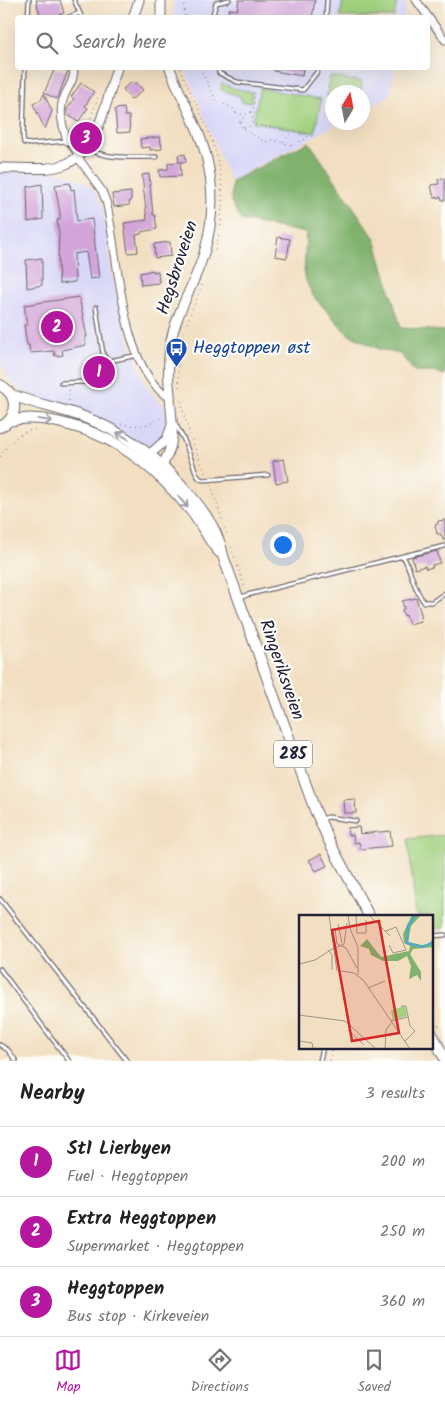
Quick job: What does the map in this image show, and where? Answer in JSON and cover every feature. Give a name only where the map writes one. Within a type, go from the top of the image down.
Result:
[{"type":"main road","name":"285","points":[[0,384],[12,395],[14,409],[4,424]]},
{"type":"main road","name":"Ringeriksveien","points":[[12,395],[70,407],[114,431],[162,464],[184,488],[206,517],[216,533],[223,556],[243,596],[299,771],[319,820],[367,915]]},
{"type":"main road","name":"Ringeriksveien","points":[[4,424],[22,418],[50,420],[96,433],[121,446],[149,467],[192,512],[223,556]]},
{"type":"main road","points":[[432,1034],[445,1059]]},
{"type":"street","points":[[134,15],[139,0]]},
{"type":"street","points":[[161,0],[161,15]]},
{"type":"street","points":[[416,0],[427,15]]},
{"type":"street","points":[[430,19],[445,40]]},
{"type":"street","points":[[66,141],[61,108],[63,98],[73,80],[74,70]]},
{"type":"street","points":[[0,168],[66,164],[74,152],[86,148],[99,123],[116,70]]},
{"type":"street","name":"Hegsbroveien","points":[[162,464],[170,452],[173,437],[170,419],[170,344],[204,254],[210,229],[212,203],[212,181],[207,155],[171,70]]},
{"type":"street","points":[[74,152],[102,192],[106,201],[118,279],[128,325],[138,355],[152,384],[164,395],[170,395]]},
{"type":"street","points":[[162,464],[149,467],[150,454],[167,439],[170,419]]},
{"type":"lane","points":[[28,15],[29,0]]},
{"type":"lane","points":[[74,0],[80,13],[74,15]]},
{"type":"lane","points":[[213,15],[216,3],[229,0]]},
{"type":"lane","points":[[326,15],[327,0]]},
{"type":"lane","points":[[25,70],[23,141],[26,144],[66,141],[74,152]]},
{"type":"lane","points":[[219,70],[220,73],[237,82],[303,90],[318,70]]},
{"type":"lane","points":[[86,148],[106,156],[156,157]]},
{"type":"lane","points":[[96,307],[103,354],[106,359],[110,361],[138,355]]},
{"type":"lane","points":[[61,383],[84,382],[94,386],[105,384],[108,378],[110,361]]},
{"type":"lane","points":[[170,419],[184,440],[196,475],[200,479],[268,475]]},
{"type":"lane","points":[[243,596],[445,546]]},
{"type":"lane","points":[[403,556],[418,594],[424,602],[432,602],[445,593]]},
{"type":"lane","points":[[319,820],[328,817],[356,821]]},
{"type":"lane","points":[[0,899],[126,1061]]},
{"type":"lane","points":[[432,936],[445,934]]},
{"type":"lane","points":[[0,968],[69,1061]]},
{"type":"lane","points":[[0,1045],[8,1050],[16,1061]]},
{"type":"lane","points":[[320,1061],[323,1048]]},
{"type":"path","points":[[182,0],[184,15]]},
{"type":"path","points":[[201,70],[216,100],[233,108],[244,129],[265,142],[273,140],[292,145],[308,138],[308,134],[252,124],[244,129]]},
{"type":"path","points":[[252,124],[256,84]]},
{"type":"path","points":[[74,152],[90,120],[100,93]]},
{"type":"path","points":[[236,113],[244,114],[254,111]]},
{"type":"path","points":[[240,123],[244,114]]},
{"type":"path","points":[[282,143],[292,131]]},
{"type":"path","points":[[68,383],[68,402],[70,407]]},
{"type":"path","points":[[180,396],[187,425],[217,500],[243,596]]},
{"type":"path","points":[[118,423],[133,426],[170,419]]},
{"type":"path","points":[[0,457],[16,437],[32,430],[40,429]]},
{"type":"path","points":[[330,1061],[333,1048]]},
{"type":"shaded area","points":[[173,0],[407,0],[404,15],[174,15]]},
{"type":"shaded area","points":[[186,70],[395,70],[390,95],[370,106],[370,85],[325,85],[326,130],[230,181]]},
{"type":"shaded area","points":[[40,171],[75,177],[86,183],[97,194],[103,207],[112,275],[130,344],[145,383],[164,406],[168,420],[164,434],[158,442],[152,445],[142,443],[26,394],[14,385],[6,374],[0,360],[0,172]]},
{"type":"green space","points":[[343,0],[397,0],[394,15],[340,15]]},
{"type":"green space","points":[[330,76],[362,82],[362,85],[328,85]]},
{"type":"green space","points":[[222,83],[233,88],[252,92],[252,102],[242,102],[240,96],[221,90]]},
{"type":"green space","points":[[260,88],[321,99],[315,133],[253,122]]},
{"type":"green space","points":[[309,142],[375,239],[401,328],[445,331],[445,375],[436,372],[415,372],[400,354],[379,349],[348,334],[313,296],[304,276],[306,233],[241,220],[231,201],[232,181]]},
{"type":"green space","points":[[445,835],[445,928],[432,929],[432,915],[416,915],[408,839]]},
{"type":"building","points":[[36,0],[60,0],[64,13],[59,15],[40,15]]},
{"type":"building","points":[[239,0],[315,0],[312,15],[228,15],[229,9],[237,10]]},
{"type":"building","points":[[54,70],[68,71],[57,99],[44,93]]},
{"type":"building","points":[[274,70],[303,70],[302,76]]},
{"type":"building","points":[[132,82],[134,84],[136,82],[143,90],[131,100],[123,89]]},
{"type":"building","points":[[81,83],[94,92],[85,106],[88,108],[78,122],[67,114],[67,109],[74,99],[71,97]]},
{"type":"building","points":[[44,94],[52,111],[45,129],[33,104],[41,100]]},
{"type":"building","points":[[124,108],[125,116],[129,116],[130,132],[117,133],[115,109]]},
{"type":"building","points":[[160,137],[162,149],[150,150],[150,147],[141,148],[140,139]]},
{"type":"building","points":[[185,154],[186,162],[180,162],[181,176],[160,177],[159,170],[168,169],[168,163],[179,162],[178,155]]},
{"type":"building","points":[[149,174],[153,215],[155,215],[157,229],[141,232],[141,234],[136,235],[138,252],[128,253],[124,223],[147,220],[142,175]]},
{"type":"building","points":[[445,178],[445,200],[442,200],[441,197],[434,198],[431,185],[439,184],[438,179]]},
{"type":"building","points":[[70,183],[71,190],[74,189],[77,221],[92,219],[99,278],[90,279],[86,252],[74,254],[75,282],[59,284],[59,234],[57,220],[60,220],[60,213],[55,185]]},
{"type":"building","points":[[42,184],[43,219],[28,222],[27,187]]},
{"type":"building","points":[[131,192],[129,205],[114,207],[112,194]]},
{"type":"building","points":[[278,237],[290,239],[287,258],[275,256]]},
{"type":"building","points":[[170,242],[171,256],[155,258],[154,244]]},
{"type":"building","points":[[42,258],[42,285],[27,288],[26,260]]},
{"type":"building","points":[[153,270],[153,272],[158,271],[159,283],[141,285],[140,273]]},
{"type":"building","points":[[79,297],[87,337],[85,337],[86,345],[62,350],[63,355],[55,356],[54,351],[30,353],[24,325],[27,325],[24,305]]},
{"type":"building","points":[[102,364],[104,378],[103,380],[96,381],[93,366]]},
{"type":"building","points":[[284,459],[288,481],[276,483],[273,461]]},
{"type":"building","points":[[445,520],[445,540],[443,540],[441,534],[437,534],[435,525],[438,524],[438,521]]},
{"type":"building","points":[[437,551],[440,563],[426,569],[425,566],[415,569],[412,557]]},
{"type":"building","points":[[416,598],[422,617],[420,617],[421,621],[409,624],[402,610],[404,609],[402,601]]},
{"type":"building","points":[[355,799],[356,813],[344,813],[343,800]]},
{"type":"building","points":[[359,827],[360,834],[390,831],[392,846],[360,849],[359,842],[354,843],[353,835],[348,835],[347,828]]},
{"type":"building","points":[[321,854],[327,866],[316,871],[309,860]]},
{"type":"place","name":"Heggtoppen","points":[[86,138]]},
{"type":"place","name":"Extra Heggtoppen","points":[[57,327]]},
{"type":"place","name":"Heggtoppen øst","points":[[177,367]]},
{"type":"place","name":"St1 Lierbyen","points":[[99,372]]}]
